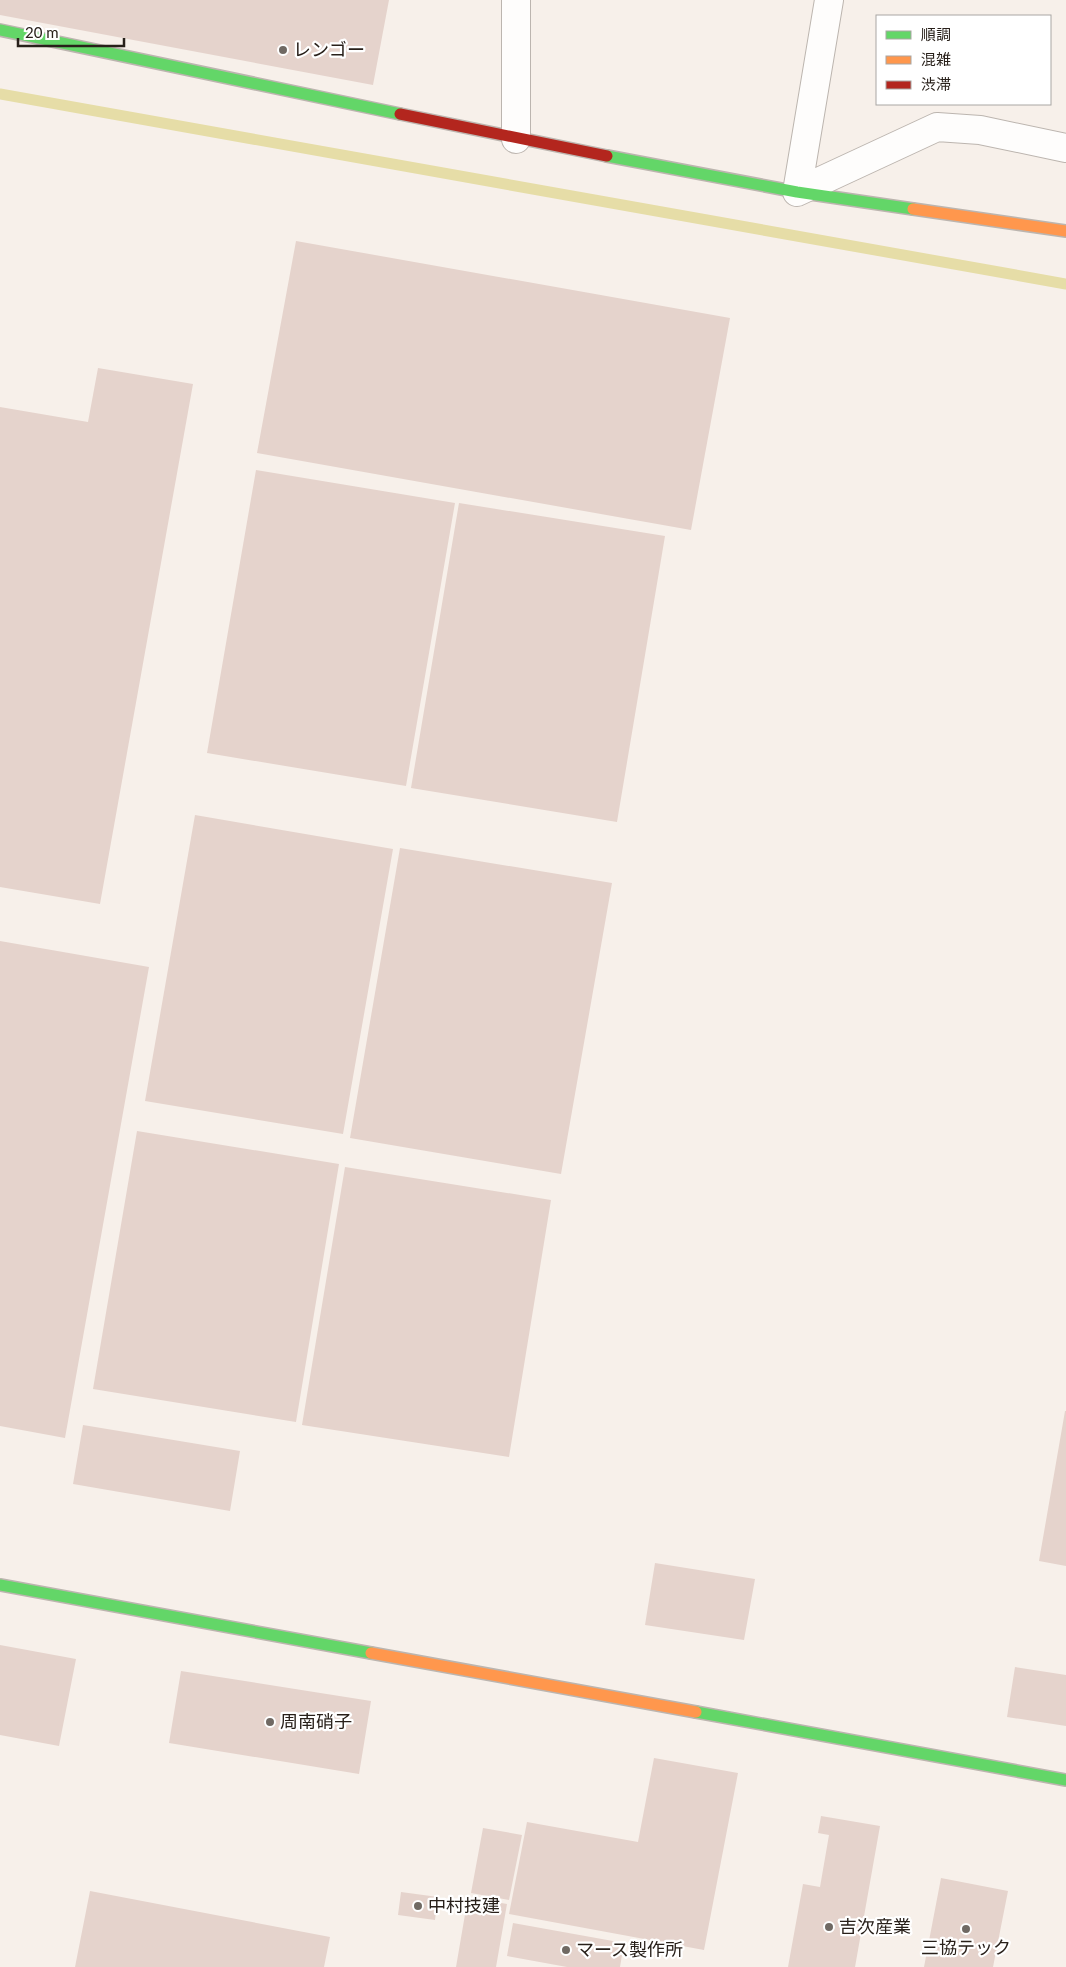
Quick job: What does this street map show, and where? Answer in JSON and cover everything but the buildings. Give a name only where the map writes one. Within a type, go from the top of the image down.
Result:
[{"type":"street","points":[[516,0],[516,139]]},
{"type":"street","points":[[797,192],[829,0]]},
{"type":"street","points":[[0,30],[516,139],[797,192],[1066,230]]},
{"type":"street","points":[[797,192],[937,127],[980,130],[1066,148]]},
{"type":"street","points":[[0,1584],[1066,1780]]},
{"type":"waterway","points":[[0,94],[1066,284]]},
{"type":"traffic: fast","points":[[0,30],[400,114]]},
{"type":"traffic: fast","points":[[607,156],[797,192],[913,209]]},
{"type":"traffic: fast","points":[[0,1585],[371,1653]]},
{"type":"traffic: fast","points":[[696,1712],[1066,1780]]},
{"type":"traffic: slow","points":[[913,209],[1066,231]]},
{"type":"traffic: slow","points":[[371,1653],[696,1712]]},
{"type":"traffic: jam","points":[[400,114],[607,156]]},
{"type":"place","name":"レンゴー","points":[[283,50]]},
{"type":"place","name":"周南硝子","points":[[270,1722]]},
{"type":"place","name":"中村技建","points":[[418,1906]]},
{"type":"place","name":"吉次産業","points":[[829,1927]]},
{"type":"place","name":"三協テック","points":[[966,1929]]},
{"type":"place","name":"マース製作所","points":[[566,1950]]}]
